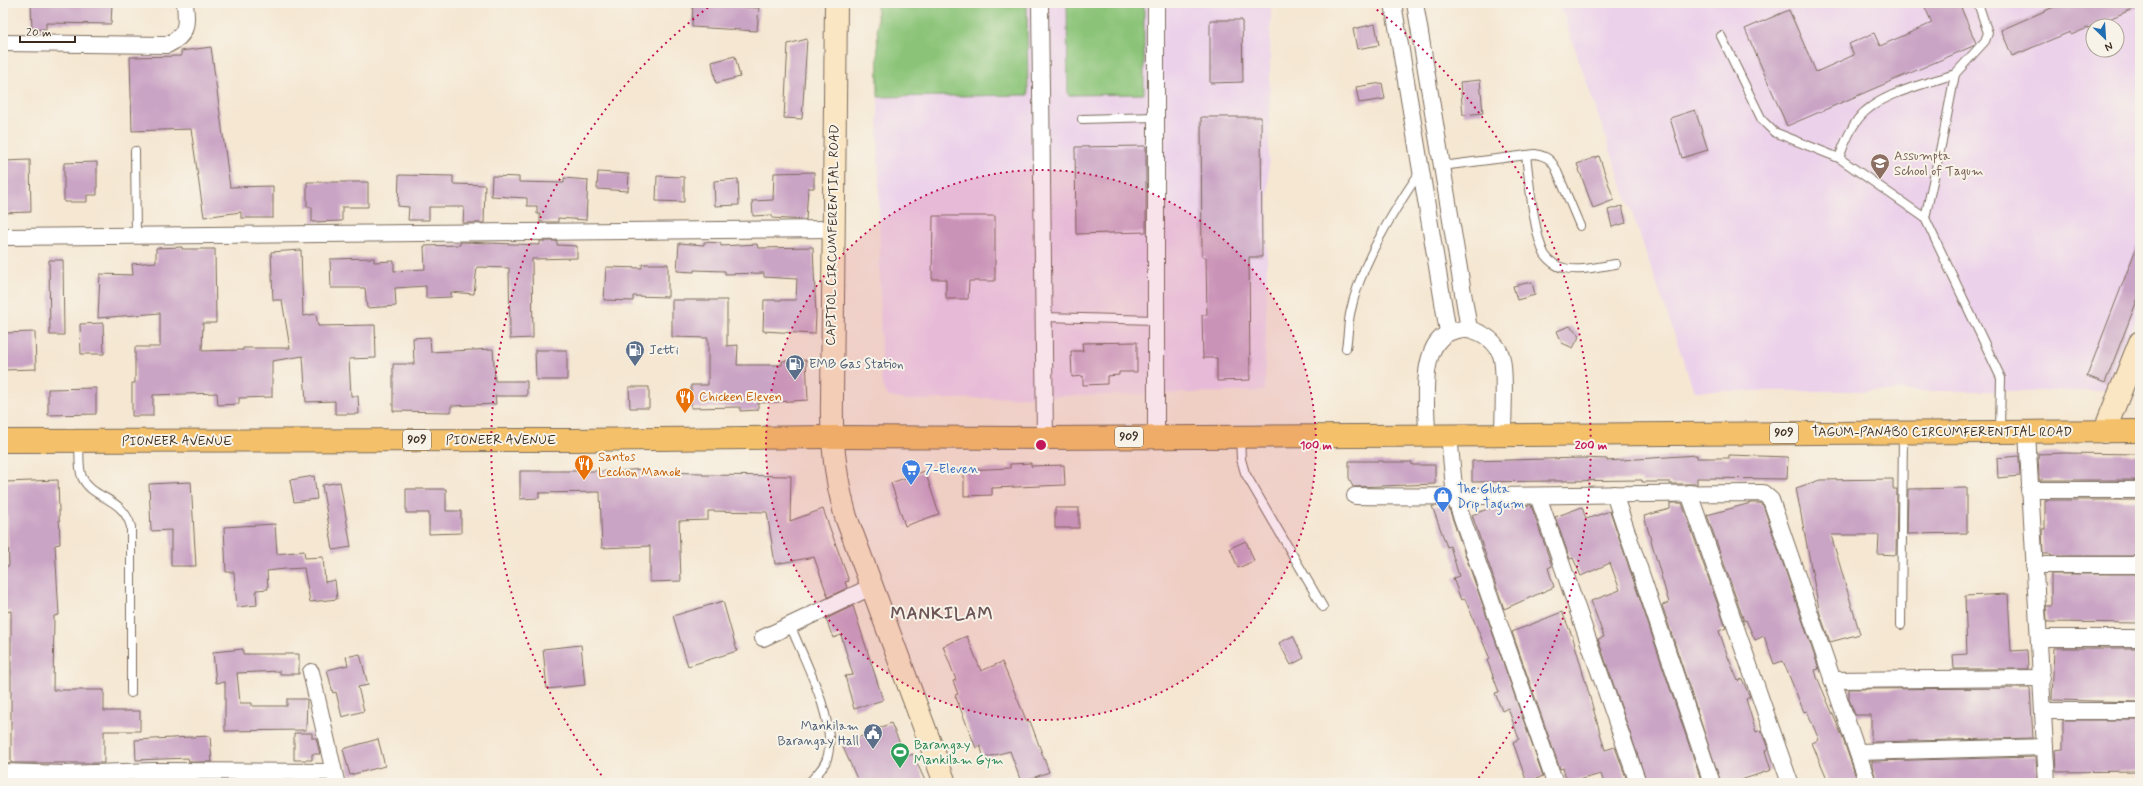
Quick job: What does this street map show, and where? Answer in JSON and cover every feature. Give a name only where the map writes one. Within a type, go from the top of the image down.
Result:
[{"type":"highway","name":"TAGUM-PANABO CIRCUMFERENTIAL ROAD","points":[[832,437],[1045,438],[1156,436],[2140,431]]},
{"type":"highway","name":"PIONEER AVENUE","points":[[3,441],[564,440],[832,437]]},
{"type":"main road","name":"CAPITOL CIRCUMFERENTIAL ROAD","points":[[836,3],[832,229],[832,437],[836,482],[840,499],[871,587],[945,783]]},
{"type":"main road","points":[[2104,432],[2140,342]]},
{"type":"street","points":[[3,43],[167,45],[178,40],[185,31],[187,20],[185,3]]},
{"type":"street","points":[[1040,3],[1045,438]]},
{"type":"street","points":[[1156,3],[1156,436]]},
{"type":"street","points":[[1393,3],[1448,332]]},
{"type":"street","points":[[1415,3],[1469,329]]},
{"type":"street","points":[[1421,170],[1442,166]]},
{"type":"street","points":[[3,238],[832,229]]},
{"type":"street","points":[[1442,297],[1464,294]]},
{"type":"street","points":[[1427,435],[1428,359],[1436,342],[1448,332],[1469,329],[1487,337],[1500,354],[1503,368],[1503,434]]},
{"type":"street","points":[[2027,432],[2029,490],[2040,638],[2047,783]]},
{"type":"street","points":[[1449,435],[1455,498],[1555,783]]},
{"type":"street","points":[[2029,490],[2140,490]]},
{"type":"street","points":[[1688,493],[1790,783]]},
{"type":"street","points":[[1355,496],[1455,498],[1614,494],[1763,493],[1769,497],[1868,783]]},
{"type":"street","points":[[1614,494],[1712,783]]},
{"type":"street","points":[[1538,496],[1638,783]]},
{"type":"street","points":[[2034,565],[2140,565]]},
{"type":"street","points":[[763,638],[871,587]]},
{"type":"street","points":[[2040,638],[2140,638]]},
{"type":"street","points":[[3,772],[65,778],[335,778],[311,672]]},
{"type":"street","points":[[1832,680],[2042,678]]},
{"type":"street","points":[[2044,711],[2140,711]]},
{"type":"street","points":[[1858,752],[2045,747]]},
{"type":"lane","points":[[1839,158],[1849,133],[1859,118],[1872,107],[1887,98],[1955,74],[1985,41],[1988,33],[1978,3]]},
{"type":"lane","points":[[1721,36],[1767,128],[1839,158],[1925,218],[2001,378],[2000,432]]},
{"type":"lane","points":[[1925,218],[1955,74]]},
{"type":"lane","points":[[1082,119],[1156,117]]},
{"type":"lane","points":[[134,151],[136,236]]},
{"type":"lane","points":[[1442,166],[1535,154],[1544,156],[1551,160],[1580,226]]},
{"type":"lane","points":[[1526,155],[1538,232],[1541,247],[1546,256],[1553,263],[1563,268],[1575,270],[1616,264]]},
{"type":"lane","points":[[1346,348],[1350,314],[1359,283],[1381,237],[1421,170]]},
{"type":"lane","points":[[1043,317],[1156,320]]},
{"type":"lane","points":[[1900,625],[1904,432]]},
{"type":"lane","points":[[1240,436],[1245,473],[1323,607]]},
{"type":"lane","points":[[79,441],[80,468],[83,478],[92,488],[121,507],[128,517],[131,527],[131,693]]},
{"type":"lane","points":[[790,625],[815,687],[825,716],[830,737],[828,757],[818,773],[809,783]]},
{"type":"shaded area","points":[[877,3],[1271,3],[1265,391],[904,400],[888,396],[883,388],[881,378]]},
{"type":"shaded area","name":"Assumpta School of Tagum","points":[[1559,3],[2140,3],[2140,310],[2108,391],[1694,391]]},
{"type":"green space","points":[[877,3],[1027,3],[1028,95],[878,97]]},
{"type":"green space","points":[[1067,3],[1144,3],[1144,94],[1068,95]]},
{"type":"building","points":[[31,3],[112,3],[111,24],[46,23],[46,29],[32,30]]},
{"type":"building","points":[[1923,3],[1959,3],[1976,43],[1973,46],[1787,126],[1745,29],[1789,10],[1816,72],[1854,55],[1849,44],[1874,33],[1880,46],[1932,23]]},
{"type":"building","points":[[2063,3],[2140,3],[2140,6],[2111,18],[2085,18],[2085,29],[2071,35],[2070,32],[2012,56],[2001,30]]},
{"type":"building","points":[[693,4],[759,8],[757,31],[692,27]]},
{"type":"building","points":[[1210,20],[1242,20],[1243,82],[1210,83]]},
{"type":"building","points":[[1375,24],[1379,45],[1357,49],[1353,29]]},
{"type":"building","points":[[807,39],[802,119],[784,118],[788,44]]},
{"type":"building","points":[[211,47],[230,187],[273,186],[273,218],[241,218],[241,212],[204,217],[191,129],[132,131],[130,57],[181,56],[181,51]]},
{"type":"building","points":[[735,56],[740,77],[716,83],[712,62]]},
{"type":"building","points":[[1480,80],[1483,113],[1463,115],[1460,82]]},
{"type":"building","points":[[1382,83],[1385,99],[1359,103],[1356,87]]},
{"type":"building","points":[[1695,110],[1708,150],[1682,158],[1670,118]]},
{"type":"building","points":[[1201,117],[1261,117],[1262,257],[1249,257],[1250,380],[1217,381],[1217,358],[1203,358],[1202,315],[1207,315],[1206,257],[1202,257]]},
{"type":"building","points":[[1146,146],[1146,232],[1076,234],[1075,147]]},
{"type":"building","points":[[1599,156],[1614,200],[1593,208],[1577,164]]},
{"type":"building","points":[[30,160],[31,212],[3,213],[3,161]]},
{"type":"building","points":[[97,162],[97,195],[87,195],[87,202],[64,202],[64,163]]},
{"type":"building","points":[[598,172],[629,174],[628,191],[597,189]]},
{"type":"building","points":[[814,172],[814,188],[808,188],[806,220],[772,218],[772,215],[753,216],[752,201],[773,200],[774,173]]},
{"type":"building","points":[[399,175],[453,176],[453,184],[485,185],[484,223],[463,223],[464,207],[429,207],[429,220],[408,220],[409,207],[398,206]]},
{"type":"building","points":[[492,176],[519,177],[519,182],[564,183],[564,178],[588,180],[586,220],[558,218],[558,222],[540,222],[540,214],[537,214],[537,206],[527,206],[527,198],[491,196]]},
{"type":"building","points":[[657,176],[684,177],[684,202],[656,201]]},
{"type":"building","points":[[738,179],[739,205],[715,206],[714,181]]},
{"type":"building","points":[[307,182],[368,182],[368,207],[342,207],[342,221],[312,222],[312,207],[307,207]]},
{"type":"building","points":[[1622,206],[1626,223],[1612,227],[1608,210]]},
{"type":"building","points":[[933,216],[995,216],[995,281],[969,281],[968,299],[946,299],[946,279],[932,279]]},
{"type":"building","points":[[540,241],[557,241],[557,245],[577,246],[577,258],[532,259],[533,338],[510,339],[509,268],[477,267],[474,294],[451,292],[451,297],[426,298],[426,286],[395,288],[396,306],[367,308],[365,288],[331,288],[330,259],[374,258],[374,262],[394,261],[394,271],[425,269],[424,246],[460,245],[460,242],[540,245]]},
{"type":"building","points":[[2139,241],[2140,293],[2105,383],[2087,376]]},
{"type":"building","points":[[704,242],[721,243],[721,246],[757,244],[758,248],[813,247],[816,315],[815,334],[763,331],[764,300],[796,300],[797,279],[764,277],[764,273],[725,274],[725,271],[677,271],[679,243],[704,245]]},
{"type":"building","points":[[182,247],[182,249],[215,249],[216,323],[203,323],[202,351],[243,350],[243,348],[290,348],[282,300],[273,300],[271,252],[301,250],[303,316],[316,314],[318,326],[375,325],[376,358],[349,359],[351,396],[358,396],[359,414],[335,414],[335,401],[306,402],[303,356],[272,361],[272,397],[239,398],[239,404],[218,405],[217,393],[153,395],[153,416],[132,416],[132,383],[135,383],[135,347],[160,347],[160,313],[98,318],[100,274],[133,275],[132,264],[156,262],[156,248]]},
{"type":"building","points":[[49,260],[63,260],[64,335],[50,335]]},
{"type":"building","points":[[642,264],[668,264],[668,297],[633,296],[633,301],[604,300],[606,267],[642,268]]},
{"type":"building","points":[[1532,282],[1535,295],[1517,300],[1513,286]]},
{"type":"building","points":[[672,300],[727,300],[727,346],[738,345],[737,365],[782,365],[782,361],[806,360],[808,400],[758,403],[758,410],[740,411],[740,407],[691,408],[691,385],[708,385],[708,338],[672,337]]},
{"type":"building","points":[[103,323],[104,354],[81,354],[80,324]]},
{"type":"building","points":[[1570,326],[1580,335],[1573,348],[1562,343],[1557,331]]},
{"type":"building","points":[[35,332],[36,369],[3,370],[3,333]]},
{"type":"building","points":[[430,337],[431,352],[493,349],[495,381],[527,381],[527,396],[495,396],[496,404],[451,406],[451,412],[393,411],[393,364],[414,364],[413,338]]},
{"type":"building","points":[[1137,342],[1137,372],[1119,372],[1119,375],[1107,376],[1107,384],[1083,385],[1083,376],[1072,377],[1071,351],[1083,351],[1082,343]]},
{"type":"building","points":[[535,350],[567,350],[567,380],[536,380]]},
{"type":"building","points":[[629,387],[649,387],[649,408],[630,408]]},
{"type":"building","points":[[96,388],[96,414],[48,415],[48,389]]},
{"type":"building","points":[[2038,454],[2140,454],[2140,480],[2039,480]]},
{"type":"building","points":[[1697,455],[1697,458],[1729,458],[1729,455],[1788,457],[1787,479],[1697,478],[1697,484],[1642,482],[1642,480],[1472,482],[1472,461],[1582,458],[1607,459],[1607,461]]},
{"type":"building","points":[[2019,456],[2020,476],[1998,478],[1997,458]]},
{"type":"building","points":[[1349,461],[1412,462],[1412,465],[1435,465],[1435,484],[1353,487],[1349,478]]},
{"type":"building","points":[[1031,463],[1031,466],[1064,465],[1065,485],[992,488],[992,495],[964,496],[964,470],[1010,468],[1010,464]]},
{"type":"building","points":[[645,469],[645,472],[702,473],[702,475],[791,476],[790,521],[823,509],[849,581],[845,582],[847,588],[828,597],[814,557],[775,564],[767,512],[708,511],[708,520],[679,521],[681,581],[650,582],[650,546],[602,548],[600,492],[539,493],[539,498],[520,499],[520,471],[616,471]]},
{"type":"building","points":[[925,471],[939,514],[905,526],[891,483]]},
{"type":"building","points":[[314,476],[317,499],[294,502],[290,480]]},
{"type":"building","points":[[1893,479],[1893,489],[1897,489],[1896,555],[1878,554],[1879,535],[1831,535],[1860,634],[1830,642],[1820,614],[1796,488],[1820,480]]},
{"type":"building","points":[[58,480],[60,544],[55,545],[59,615],[54,616],[53,690],[104,690],[104,711],[140,711],[140,731],[104,731],[104,763],[11,763],[11,611],[5,612],[4,566],[9,566],[6,482]]},
{"type":"building","points":[[191,482],[196,566],[171,566],[171,530],[151,531],[149,484]]},
{"type":"building","points":[[340,482],[351,547],[333,550],[322,485]]},
{"type":"building","points":[[1967,488],[1967,533],[1907,534],[1908,489]]},
{"type":"building","points":[[406,489],[446,489],[446,511],[461,511],[461,533],[429,534],[429,513],[406,513]]},
{"type":"building","points":[[2045,500],[2140,500],[2140,556],[2051,556],[2051,554],[2043,554],[2042,529],[2045,529]]},
{"type":"building","points":[[1670,503],[1682,503],[1726,628],[1719,631],[1728,657],[1738,681],[1742,679],[1750,697],[1746,699],[1756,732],[1761,730],[1768,749],[1765,751],[1771,770],[1732,783],[1721,783],[1662,605],[1669,603],[1644,516],[1670,509]]},
{"type":"building","points":[[1751,503],[1759,503],[1763,505],[1819,669],[1815,670],[1817,677],[1842,736],[1858,783],[1829,783],[1812,743],[1819,740],[1807,711],[1804,712],[1783,661],[1774,664],[1764,636],[1755,640],[1746,620],[1744,621],[1707,515]]},
{"type":"building","points":[[1531,505],[1552,566],[1548,568],[1554,587],[1504,609],[1472,515],[1495,506]]},
{"type":"building","points":[[1432,506],[1448,506],[1543,776],[1527,783],[1513,742],[1519,739],[1508,708],[1502,711],[1495,693],[1499,692],[1487,660],[1490,659],[1465,599],[1461,600],[1453,578],[1459,576],[1450,546],[1447,547]]},
{"type":"building","points":[[1582,507],[1586,519],[1610,511],[1702,783],[1647,783],[1598,639],[1604,637],[1591,601],[1620,590],[1610,563],[1581,576],[1573,558],[1570,559],[1555,517]]},
{"type":"building","points":[[1055,508],[1079,508],[1079,528],[1055,528]]},
{"type":"building","points":[[275,524],[277,554],[304,551],[305,558],[323,557],[325,582],[335,580],[337,599],[310,602],[304,568],[285,569],[267,571],[268,589],[256,590],[257,605],[237,607],[234,572],[226,572],[224,527]]},
{"type":"building","points":[[1246,541],[1254,561],[1238,568],[1230,548]]},
{"type":"building","points":[[2051,574],[2140,574],[2140,623],[2047,622],[2046,606],[2051,606]]},
{"type":"building","points":[[2008,594],[2011,651],[2027,650],[2028,669],[1954,669],[1953,655],[1967,654],[1965,596]]},
{"type":"building","points":[[723,601],[737,651],[688,666],[673,616]]},
{"type":"building","points":[[853,606],[883,700],[854,709],[845,676],[853,675],[841,635],[833,638],[826,619]]},
{"type":"building","points":[[1562,612],[1573,638],[1605,750],[1615,747],[1628,783],[1604,783],[1601,774],[1567,783],[1563,768],[1560,769],[1512,632]]},
{"type":"building","points":[[967,636],[981,671],[1002,662],[1027,722],[1030,721],[1049,772],[1021,782],[1010,751],[984,758],[980,745],[976,748],[955,695],[958,694],[953,681],[956,680],[943,646]]},
{"type":"building","points":[[1293,636],[1304,658],[1291,665],[1279,643]]},
{"type":"building","points":[[581,645],[585,685],[547,689],[543,649]]},
{"type":"building","points":[[2054,648],[2140,648],[2140,702],[2052,700]]},
{"type":"building","points":[[243,649],[243,654],[299,654],[299,674],[280,674],[280,671],[237,673],[240,703],[252,703],[252,706],[287,706],[287,699],[307,699],[306,730],[225,731],[225,682],[216,683],[213,652]]},
{"type":"building","points":[[360,654],[368,685],[358,687],[364,711],[342,717],[336,692],[333,693],[327,670],[348,665],[346,657]]},
{"type":"building","points":[[2030,688],[2033,738],[1871,742],[1871,715],[1855,715],[1849,699],[1849,689]]},
{"type":"building","points":[[2063,720],[2140,720],[2140,771],[2056,772],[2055,750],[2063,749]]},
{"type":"building","points":[[891,723],[906,757],[913,754],[926,783],[859,783],[842,745]]},
{"type":"building","points":[[294,733],[312,733],[312,738],[316,738],[320,754],[312,754],[312,760],[294,760]]},
{"type":"building","points":[[210,736],[212,762],[189,762],[188,758],[136,760],[135,740]]},
{"type":"building","points":[[378,739],[385,766],[350,775],[343,749]]},
{"type":"building","points":[[2036,757],[2037,780],[1877,783],[1872,766],[1872,761]]},
{"type":"place","name":"Assumpta School of Tagum","points":[[1880,180]]},
{"type":"place","name":"Jetti","points":[[635,367]]},
{"type":"place","name":"EMB Gas Station","points":[[795,381]]},
{"type":"place","name":"Chicken Eleven","points":[[685,414]]},
{"type":"place","name":"Santos Lechon Manok","points":[[584,481]]},
{"type":"place","name":"7-Eleven","points":[[911,486]]},
{"type":"place","name":"The Gluta Drip Tagum","points":[[1443,513]]},
{"type":"place","name":"Mankilam Barangay Hall","points":[[873,750]]},
{"type":"place","name":"Barangay Mankilam Gym","points":[[900,769]]},
{"type":"district","name":"MANKILAM","points":[[942,614]]}]
